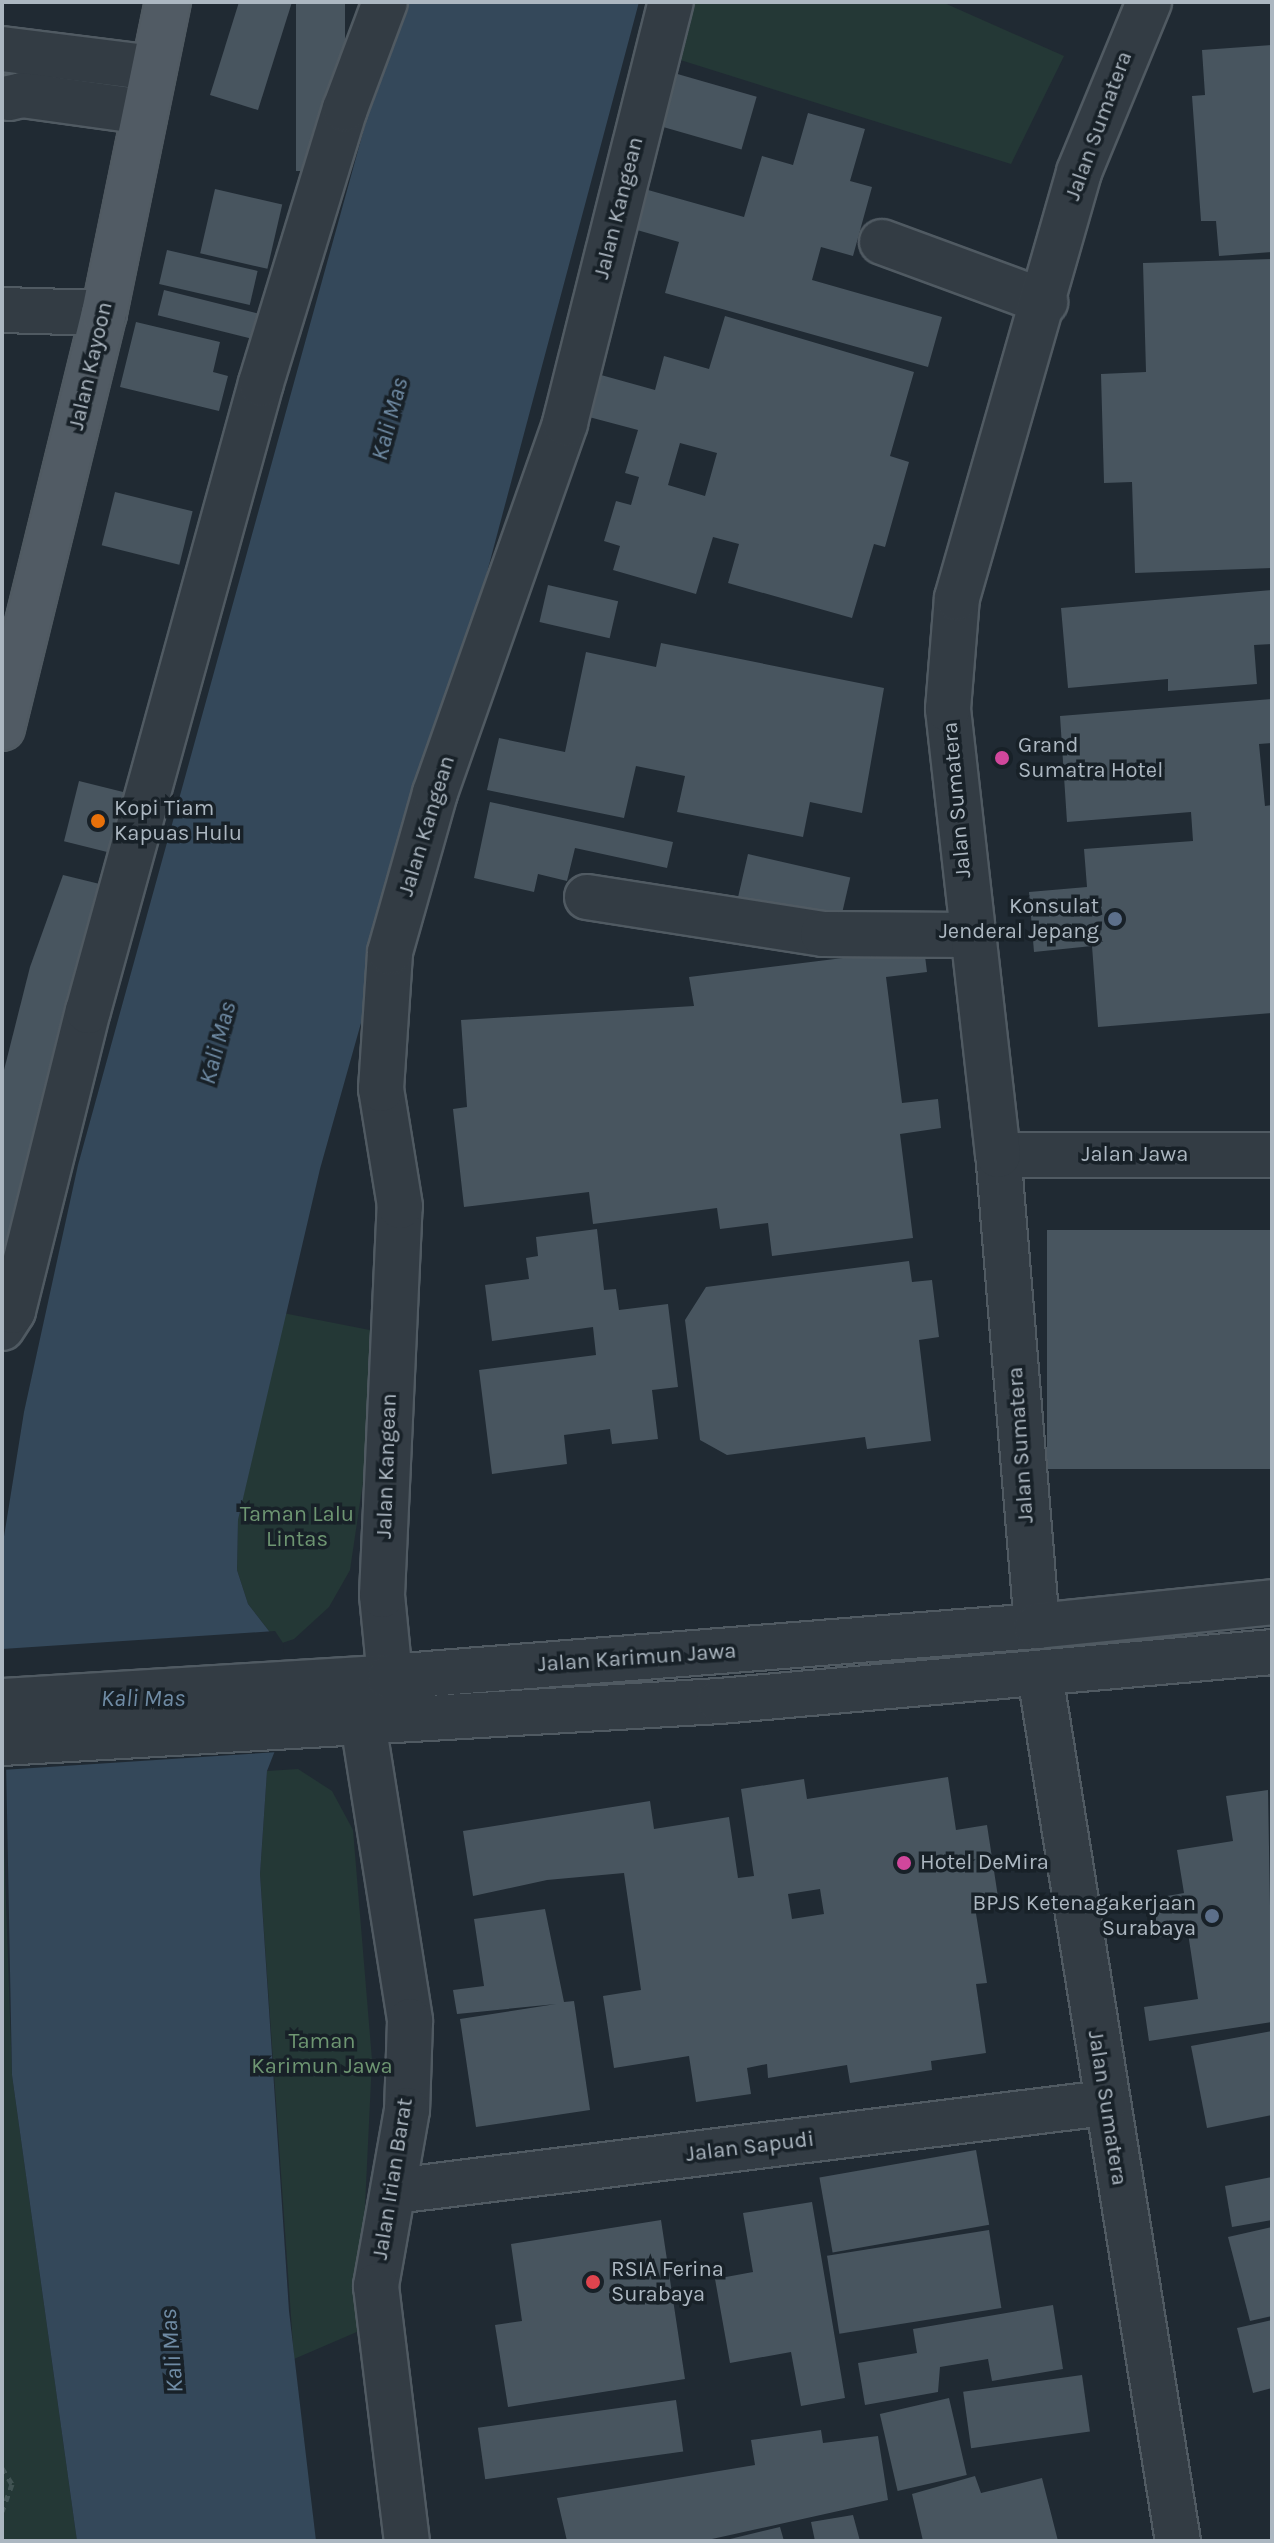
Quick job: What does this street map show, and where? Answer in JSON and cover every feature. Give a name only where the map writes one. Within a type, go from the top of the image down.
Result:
[{"type":"main road","name":"Jalan Kayoon","points":[[2,728],[104,313],[168,2]]},
{"type":"street","points":[[2,1328],[13,1311],[88,1011],[261,383],[345,109],[385,2]]},
{"type":"street","name":"Jalan Kangean","points":[[390,1677],[382,1595],[400,1206],[381,1089],[390,952],[435,793],[565,423],[671,2]]},
{"type":"street","name":"Jalan Sumatera","points":[[1037,1626],[998,1155],[970,935],[948,709],[957,598],[1045,302],[1079,172],[1149,2]]},
{"type":"street","points":[[2,49],[152,68]]},
{"type":"street","points":[[9,98],[22,95],[145,112]]},
{"type":"street","points":[[882,242],[1045,302]]},
{"type":"street","points":[[2,310],[104,313]]},
{"type":"street","points":[[587,897],[823,934],[970,935]]},
{"type":"street","name":"Jalan Jawa","points":[[998,1155],[1272,1155]]},
{"type":"street","name":"Jalan Karimun Jawa","points":[[2,1701],[390,1677],[1037,1626],[1272,1602]]},
{"type":"street","points":[[2,1743],[363,1723],[1040,1675],[1272,1652]]},
{"type":"street","name":"Jalan Sumatera","points":[[1040,1675],[1105,2103],[1178,2541]]},
{"type":"street","name":"Jalan Irian Barat","points":[[363,1723],[410,2021],[407,2110],[376,2286],[407,2541]]},
{"type":"street","name":"Jalan Sapudi","points":[[395,2191],[1105,2103]]},
{"type":"path","points":[[2,2468],[12,2484],[2,2511]]},
{"type":"green space","points":[[686,2],[942,2],[1064,56],[1011,164],[674,58]]},
{"type":"green space","name":"Taman Lalu Lintas","points":[[283,1313],[385,1333],[350,1570],[329,1607],[294,1639],[279,1644],[248,1604],[237,1570],[238,1520]]},
{"type":"green space","name":"Taman Karimun Jawa","points":[[298,1769],[332,1791],[353,1830],[372,2060],[359,2331],[294,2359],[260,1874],[267,1771]]},
{"type":"green space","points":[[2,1785],[12,2075],[77,2541],[2,2541]]},
{"type":"water","name":"Kali Mas","points":[[399,2],[639,2],[477,610],[320,1169],[238,1520],[237,1570],[248,1604],[279,1644],[287,1720],[267,1771],[260,1874],[289,2311],[316,2541],[77,2541],[12,2075],[2,1549],[24,1412],[78,1165]]},
{"type":"pier","points":[[275,1631],[283,1643],[291,1721],[279,1752],[2,1770],[2,1649]]},
{"type":"building","points":[[239,2],[292,2],[258,110],[210,95]]},
{"type":"building","points":[[296,2],[345,2],[345,171],[296,171]]},
{"type":"building","points":[[1272,45],[1272,252],[1219,256],[1216,221],[1201,221],[1192,96],[1205,95],[1202,50]]},
{"type":"building","points":[[674,73],[757,97],[742,150],[659,126]]},
{"type":"building","points":[[808,113],[865,129],[850,181],[872,187],[853,256],[821,247],[812,280],[942,317],[928,367],[665,293],[679,242],[637,230],[648,190],[744,217],[762,156],[793,165]]},
{"type":"building","points":[[215,189],[282,205],[267,269],[200,253]]},
{"type":"building","points":[[167,250],[258,271],[250,305],[159,284]]},
{"type":"building","points":[[1272,259],[1272,568],[1135,573],[1132,482],[1104,483],[1101,374],[1146,372],[1143,263]]},
{"type":"building","points":[[164,290],[259,314],[253,339],[158,315]]},
{"type":"building","points":[[725,316],[914,372],[890,456],[909,462],[885,547],[874,544],[852,618],[728,583],[739,544],[713,537],[696,594],[613,570],[620,546],[604,541],[616,501],[631,505],[639,477],[625,473],[638,430],[589,417],[601,375],[655,390],[664,356],[709,369]],"holes":[[[680,443],[717,453],[705,496],[668,485]]]},
{"type":"building","points":[[136,322],[220,342],[213,372],[228,376],[219,411],[120,387]]},
{"type":"building","points":[[115,492],[193,511],[179,565],[102,545]]},
{"type":"building","points":[[548,585],[618,601],[610,638],[539,622]]},
{"type":"building","points":[[1272,590],[1272,644],[1254,645],[1257,684],[1168,691],[1168,679],[1068,688],[1061,608]]},
{"type":"building","points":[[661,643],[884,688],[862,813],[810,802],[803,837],[677,812],[685,776],[636,766],[624,818],[487,790],[499,738],[565,752],[586,652],[656,667]]},
{"type":"building","points":[[1272,699],[1272,743],[1259,744],[1265,806],[1272,805],[1272,1013],[1098,1027],[1092,946],[1034,952],[1029,892],[1087,887],[1084,849],[1193,841],[1191,812],[1067,822],[1060,716]]},
{"type":"building","points":[[79,781],[136,795],[121,855],[64,841]]},
{"type":"building","points":[[490,802],[673,842],[667,868],[575,848],[567,881],[538,874],[534,892],[474,878]]},
{"type":"building","points":[[748,854],[850,878],[839,926],[737,903]]},
{"type":"building","points":[[63,875],[108,886],[2,1312],[2,1078],[30,967]]},
{"type":"building","points":[[924,948],[927,972],[886,977],[902,1103],[938,1099],[941,1128],[900,1134],[913,1238],[772,1256],[768,1223],[720,1229],[717,1208],[593,1224],[589,1192],[464,1207],[453,1109],[467,1107],[461,1020],[694,1006],[689,977]]},
{"type":"building","points":[[597,1229],[604,1290],[616,1289],[619,1310],[668,1304],[678,1387],[652,1390],[658,1439],[612,1444],[610,1429],[564,1435],[567,1464],[492,1474],[479,1370],[596,1355],[593,1327],[492,1341],[485,1285],[529,1279],[526,1258],[538,1256],[536,1237]]},
{"type":"building","points":[[1047,1230],[1272,1230],[1272,1469],[1047,1469]]},
{"type":"building","points":[[909,1261],[912,1282],[932,1280],[939,1337],[919,1340],[931,1441],[867,1449],[865,1437],[727,1455],[700,1440],[685,1320],[706,1287]]},
{"type":"building","points":[[948,1777],[956,1830],[987,1825],[998,1897],[974,1901],[987,1983],[976,1984],[986,2053],[931,2061],[932,2070],[850,2083],[847,2065],[768,2078],[767,2064],[747,2068],[751,2094],[696,2102],[689,2056],[614,2068],[603,1996],[641,1990],[624,1873],[547,1880],[473,1896],[463,1831],[650,1801],[654,1829],[729,1817],[738,1878],[754,1876],[741,1789],[804,1779],[807,1799]],"holes":[[[820,1889],[824,1914],[792,1919],[788,1894]]]},
{"type":"building","name":"BPJS Ketenagakerjaan Surabaya","points":[[1268,1790],[1272,2022],[1149,2041],[1144,2007],[1198,1999],[1188,1933],[1155,1938],[1150,1899],[1184,1893],[1177,1850],[1233,1841],[1226,1796]]},
{"type":"building","points":[[545,1909],[564,2002],[574,2001],[590,2110],[476,2127],[460,2019],[556,2004],[457,2014],[453,1990],[484,1986],[474,1919]]},
{"type":"building","points":[[1272,2031],[1272,2115],[1207,2128],[1191,2046]]},
{"type":"building","points":[[976,2150],[989,2225],[833,2252],[819,2178]]},
{"type":"building","points":[[1272,2177],[1272,2220],[1232,2227],[1225,2186]]},
{"type":"building","points":[[812,2202],[845,2398],[801,2406],[791,2352],[730,2363],[715,2279],[753,2272],[743,2213]]},
{"type":"building","name":"RSIA Ferina Surabaya","points":[[661,2220],[685,2379],[508,2407],[495,2325],[522,2321],[511,2244]]},
{"type":"building","points":[[1272,2227],[1272,2316],[1250,2321],[1228,2237]]},
{"type":"building","points":[[989,2230],[1001,2308],[839,2334],[827,2256]]},
{"type":"building","points":[[1053,2305],[1063,2369],[992,2381],[988,2359],[940,2367],[938,2392],[865,2405],[858,2363],[917,2353],[913,2329]]},
{"type":"building","points":[[1272,2320],[1272,2388],[1253,2393],[1237,2328]]},
{"type":"building","points":[[1082,2375],[1090,2431],[971,2448],[963,2392]]},
{"type":"building","points":[[949,2398],[967,2475],[898,2491],[880,2414]]},
{"type":"building","points":[[676,2400],[683,2451],[485,2479],[478,2428]]},
{"type":"building","points":[[821,2430],[823,2443],[878,2436],[888,2500],[703,2541],[567,2541],[557,2498],[755,2465],[751,2440]]},
{"type":"building","points":[[975,2476],[981,2493],[1042,2478],[1058,2541],[923,2541],[912,2494]]},
{"type":"building","points":[[853,2515],[860,2541],[815,2541],[811,2522]]},
{"type":"building","points":[[780,2527],[784,2541],[726,2541],[726,2540]]},
{"type":"place","name":"Grand Sumatra Hotel","points":[[1002,758]]},
{"type":"place","name":"Kopi Tiam Kapuas Hulu","points":[[98,821]]},
{"type":"place","name":"Konsulat Jenderal Jepang","points":[[1115,919]]},
{"type":"place","name":"Hotel DeMira","points":[[904,1863]]},
{"type":"place","name":"BPJS Ketenagakerjaan Surabaya","points":[[1212,1916]]},
{"type":"place","name":"RSIA Ferina Surabaya","points":[[593,2282]]}]
